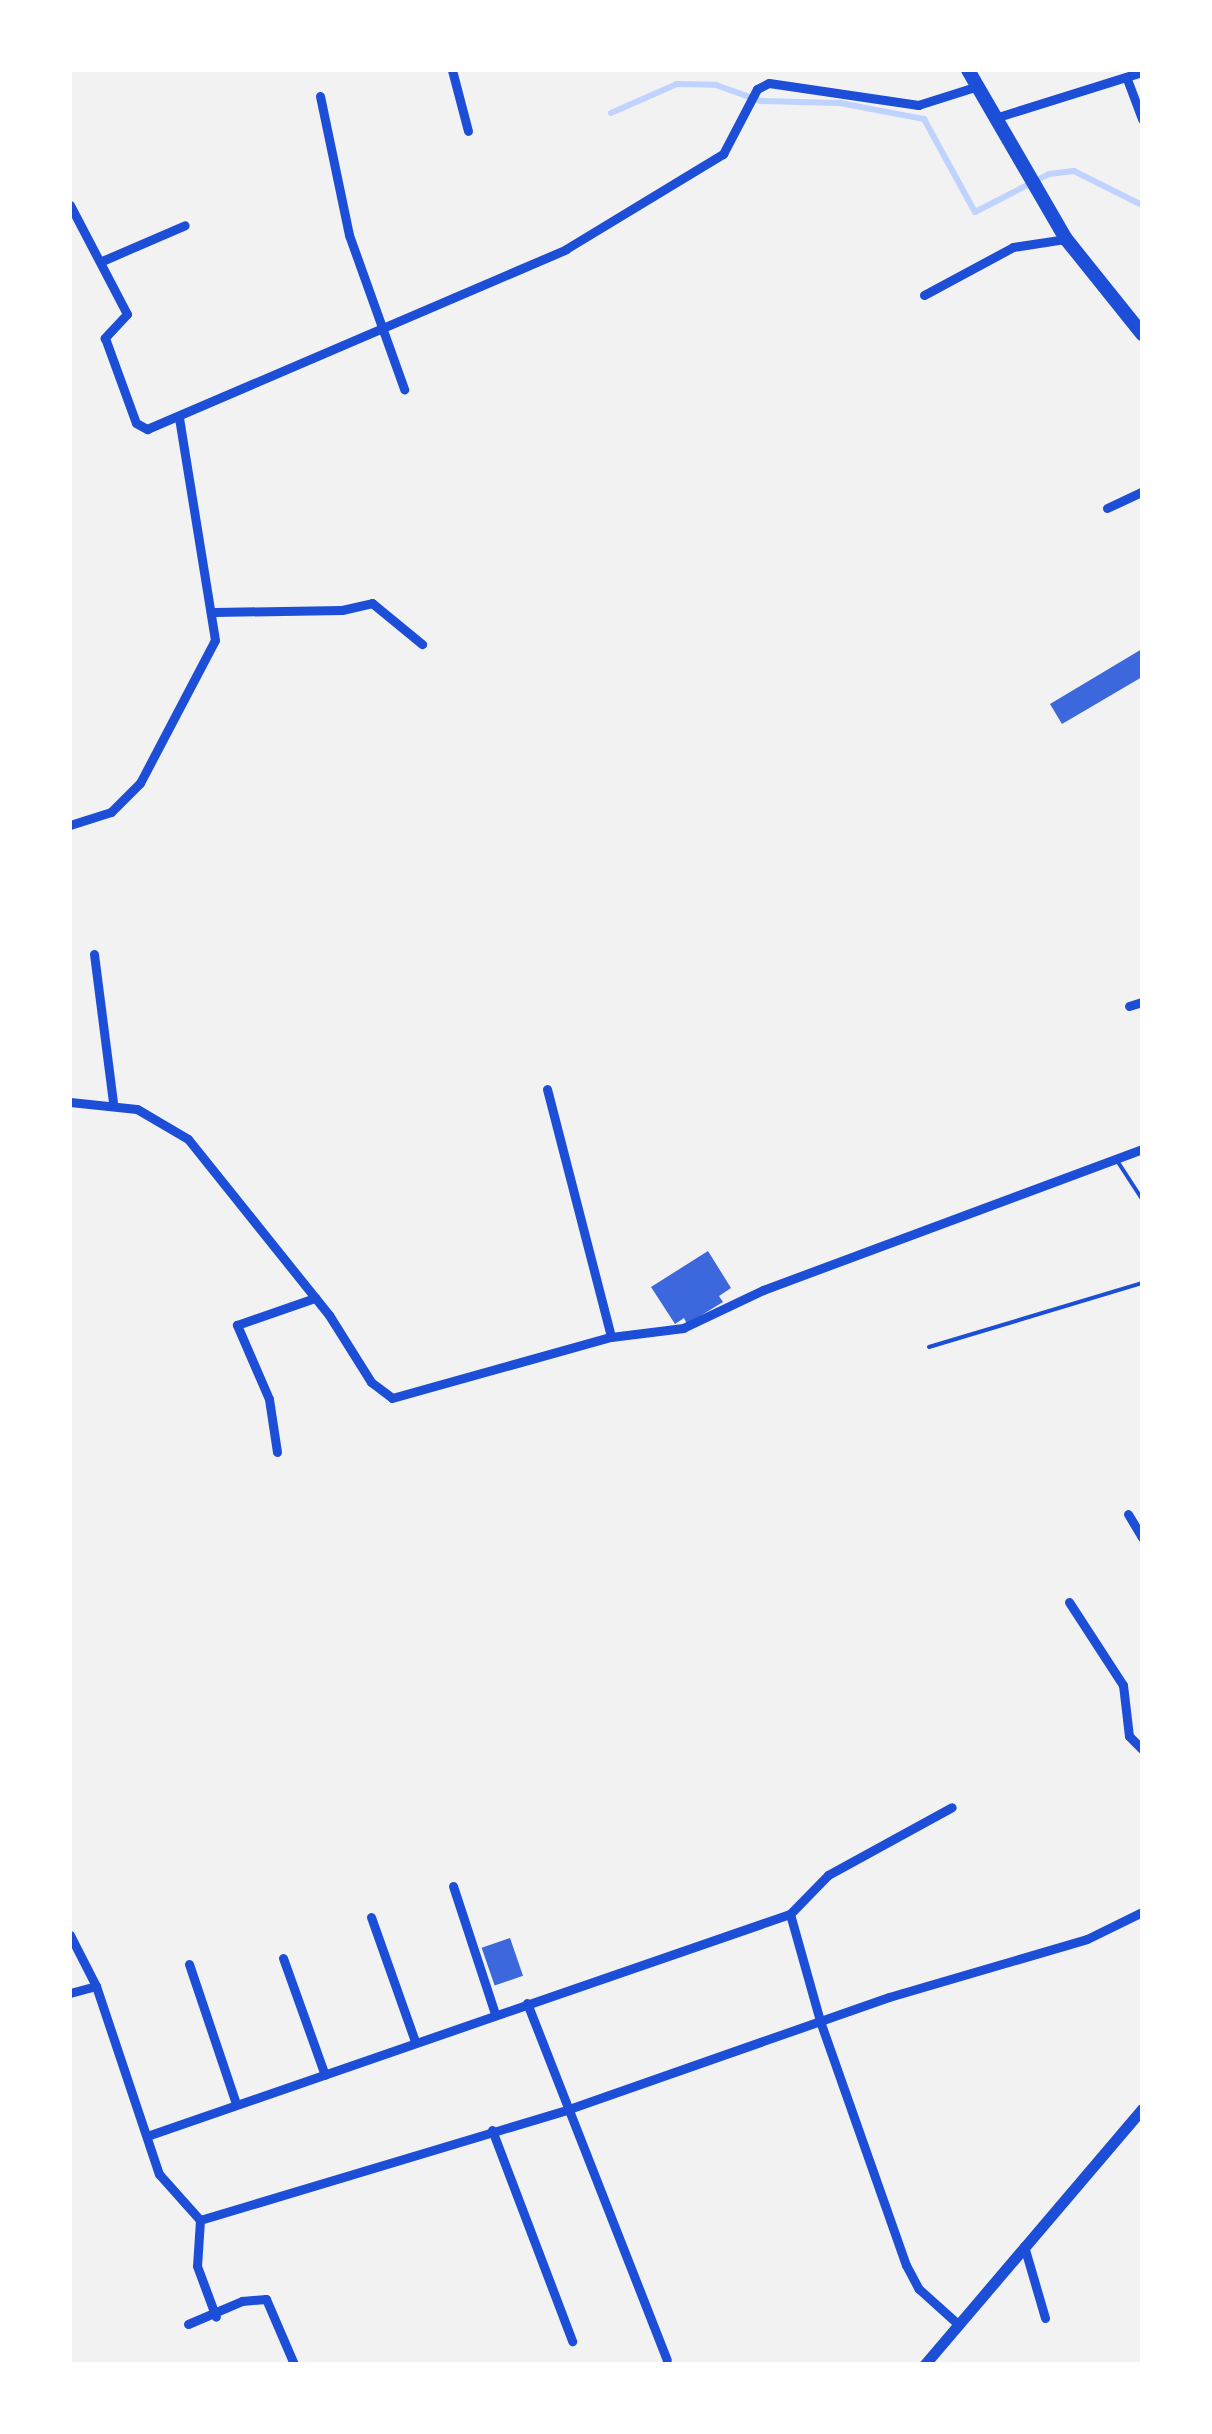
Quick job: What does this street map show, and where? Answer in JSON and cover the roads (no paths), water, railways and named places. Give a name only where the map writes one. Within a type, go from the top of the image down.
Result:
[{"type":"highway","points":[[968,70],[1066,239],[1142,334]]},
{"type":"main road","points":[[925,2364],[1142,2108]]},
{"type":"street","points":[[452,70],[468,132]]},
{"type":"street","points":[[998,117],[1142,72]]},
{"type":"street","points":[[1128,79],[1142,119]]},
{"type":"street","points":[[70,204],[127,314],[106,338],[136,423],[147,429],[386,331],[566,249],[723,154],[757,89],[792,84],[934,105],[978,86]]},
{"type":"street","points":[[320,96],[349,235],[404,389]]},
{"type":"street","points":[[102,261],[186,225]]},
{"type":"street","points":[[924,294],[1003,251],[1066,239]]},
{"type":"street","points":[[70,825],[111,812],[140,783],[215,640],[214,612],[180,417]]},
{"type":"street","points":[[1108,508],[1142,492]]},
{"type":"street","points":[[214,612],[342,610],[372,603],[422,644]]},
{"type":"street","points":[[94,954],[114,1102]]},
{"type":"street","points":[[1129,1006],[1142,1002]]},
{"type":"street","points":[[547,1089],[612,1337]]},
{"type":"street","points":[[70,1102],[114,1102],[188,1139],[316,1298],[371,1382],[392,1398],[612,1337],[683,1328],[763,1290],[1142,1149]]},
{"type":"street","points":[[276,1452],[269,1399],[237,1326],[316,1298]]},
{"type":"street","points":[[1128,1514],[1142,1537]]},
{"type":"street","points":[[1068,1602],[1123,1686],[1130,1736],[1142,1749]]},
{"type":"street","points":[[147,2136],[326,2075],[494,2011],[790,1914],[828,1876],[952,1807]]},
{"type":"street","points":[[453,1886],[494,2011]]},
{"type":"street","points":[[200,2220],[569,2109],[820,2021],[1088,1939],[1142,1912]]},
{"type":"street","points":[[790,1914],[820,2021],[906,2264],[919,2289],[958,2325]]},
{"type":"street","points":[[371,1917],[415,2041]]},
{"type":"street","points":[[70,1935],[96,1986],[167,2189],[200,2220]]},
{"type":"street","points":[[70,1956],[86,1967]]},
{"type":"street","points":[[283,1958],[326,2075]]},
{"type":"street","points":[[189,1964],[236,2104]]},
{"type":"street","points":[[70,1993],[96,1986]]},
{"type":"street","points":[[527,2003],[667,2360]]},
{"type":"street","points":[[492,2130],[572,2342]]},
{"type":"street","points":[[200,2220],[197,2266],[216,2317]]},
{"type":"street","points":[[1024,2246],[1046,2318]]},
{"type":"street","points":[[188,2324],[216,2317],[242,2301],[266,2300],[294,2364]]},
{"type":"lane","points":[[1116,1159],[1142,1199]]},
{"type":"lane","points":[[930,1347],[1142,1283]]},
{"type":"waterway","points":[[611,113],[677,84],[716,85],[761,101],[840,103],[924,119],[975,212],[1049,174],[1074,171],[1142,205]]}]
